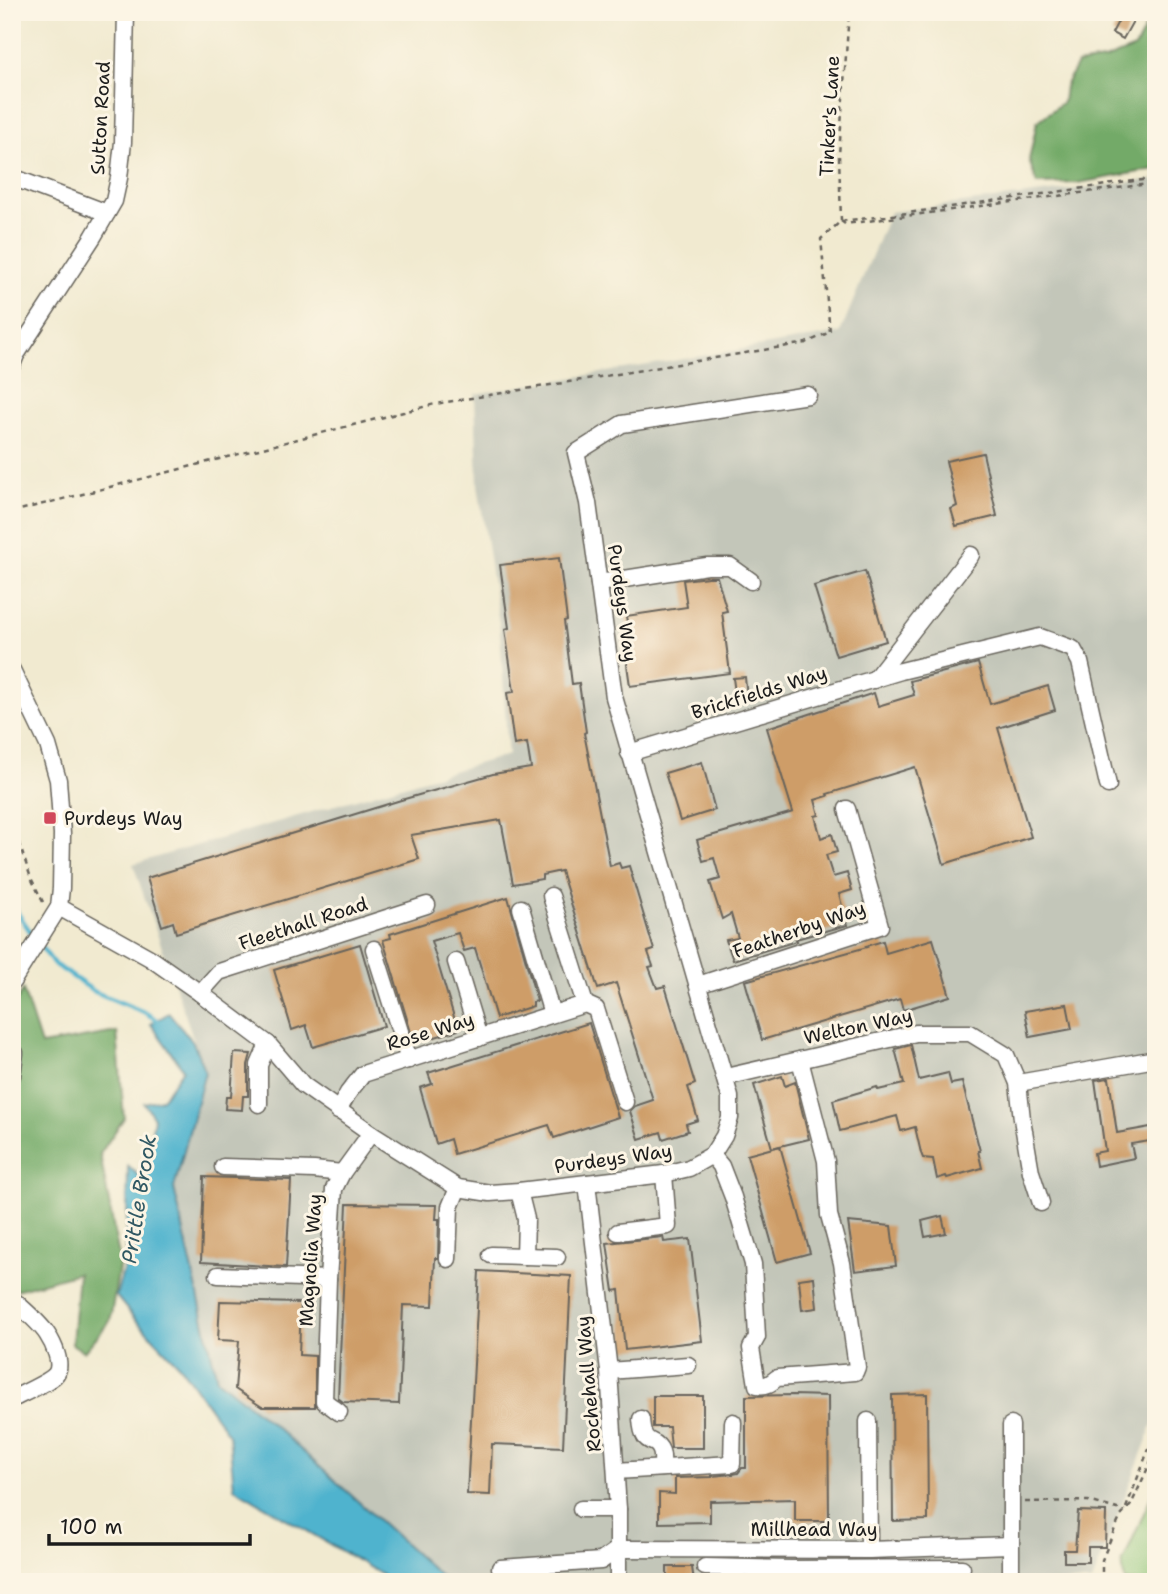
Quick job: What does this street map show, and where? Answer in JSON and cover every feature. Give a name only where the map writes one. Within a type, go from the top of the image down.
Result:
[{"type":"street","name":"Sutton Road","points":[[13,358],[114,201],[123,142],[126,12]]},
{"type":"street","points":[[12,177],[107,214]]},
{"type":"street","name":"Purdeys Way","points":[[53,917],[150,958],[268,1044],[303,1085],[371,1133],[458,1188],[490,1193],[664,1174],[690,1168],[712,1155],[724,1136],[730,1118],[730,1097],[614,696],[588,503],[576,453],[622,424],[808,395]]},
{"type":"street","points":[[874,680],[971,555]]},
{"type":"street","points":[[599,583],[707,566],[730,566],[751,581]]},
{"type":"street","name":"Brickfields Way","points":[[629,753],[901,671],[1040,637],[1073,649],[1080,662],[1108,785]]},
{"type":"street","points":[[12,670],[48,745],[58,780],[62,834],[61,888],[53,917],[12,982]]},
{"type":"street","name":"Featherby Way","points":[[698,985],[880,926],[847,808]]},
{"type":"street","points":[[551,896],[585,1004],[596,1009],[625,1102]]},
{"type":"street","name":"Fleethall Road","points":[[200,993],[219,972],[427,905]]},
{"type":"street","points":[[521,908],[552,1014]]},
{"type":"street","points":[[374,949],[409,1060]]},
{"type":"street","points":[[456,962],[479,1038]]},
{"type":"street","name":"Rose Way","points":[[338,1111],[363,1074],[585,1004]]},
{"type":"street","name":"Welton Way","points":[[726,1077],[916,1033],[970,1033],[1006,1055],[1018,1083]]},
{"type":"street","points":[[259,1104],[259,1065],[268,1044]]},
{"type":"street","points":[[12,1048],[15,1053],[12,1076]]},
{"type":"street","points":[[1041,1203],[1031,1172],[1018,1083],[1156,1059]]},
{"type":"street","points":[[712,1155],[721,1166],[733,1196],[753,1264],[757,1337],[751,1348],[757,1385],[768,1385],[777,1378],[855,1372],[857,1367],[842,1263],[829,1215],[826,1161],[800,1060]]},
{"type":"street","name":"Magnolia Way","points":[[340,1412],[324,1401],[334,1189],[371,1133]]},
{"type":"street","points":[[223,1167],[314,1170],[342,1174]]},
{"type":"street","points":[[618,1232],[668,1226],[664,1174]]},
{"type":"street","name":"Rochehall Way","points":[[587,1183],[609,1371],[618,1510],[618,1582]]},
{"type":"street","points":[[449,1259],[450,1206],[458,1188]]},
{"type":"street","points":[[519,1191],[526,1219],[525,1256]]},
{"type":"street","points":[[491,1255],[557,1257]]},
{"type":"street","points":[[218,1275],[328,1279]]},
{"type":"street","points":[[12,1299],[47,1334],[59,1360],[56,1374],[12,1399]]},
{"type":"street","points":[[609,1371],[688,1365]]},
{"type":"street","points":[[641,1419],[644,1437],[661,1450],[662,1468]]},
{"type":"street","points":[[868,1421],[869,1550]]},
{"type":"street","points":[[616,1471],[732,1464],[733,1422]]},
{"type":"street","points":[[1011,1426],[1011,1582]]},
{"type":"street","points":[[580,1509],[618,1510]]},
{"type":"street","name":"Millhead Way","points":[[618,1549],[869,1550],[1010,1545]]},
{"type":"street","points":[[705,1566],[962,1575],[961,1547]]},
{"type":"street","points":[[500,1568],[601,1561],[618,1549]]},
{"type":"path","name":"Tinker's Lane","points":[[841,221],[839,155],[849,12]]},
{"type":"path","points":[[12,512],[435,404],[806,343],[830,332],[821,239],[841,221],[1156,178]]},
{"type":"path","points":[[841,221],[845,224],[1156,183]]},
{"type":"path","points":[[12,823],[32,878],[53,917]]},
{"type":"path","points":[[1125,1511],[1156,1430]]},
{"type":"path","points":[[1102,1582],[1102,1560],[1121,1516],[1131,1505],[1156,1450]]},
{"type":"path","points":[[1011,1510],[1020,1502],[1088,1501],[1125,1511]]},
{"type":"shaded area","points":[[1156,179],[1156,1416],[1092,1582],[447,1582],[217,1379],[174,1188],[205,1072],[133,864],[508,755],[500,629],[478,485],[475,394],[840,333],[890,212]]},
{"type":"green space","points":[[1148,12],[1156,12],[1156,169],[1078,183],[1037,184],[1029,160],[1037,122],[1063,102],[1065,86],[1077,64],[1104,60],[1135,48],[1146,27]]},
{"type":"green space","points":[[23,990],[41,1045],[117,1032],[124,1118],[100,1154],[120,1262],[110,1321],[84,1352],[72,1344],[78,1273],[16,1290],[12,1282],[12,1008]]},
{"type":"green space","points":[[1156,1485],[1156,1582],[1125,1582],[1122,1564]]},
{"type":"water","points":[[169,1013],[193,1042],[205,1072],[174,1188],[217,1379],[277,1428],[447,1582],[385,1582],[382,1575],[234,1488],[229,1435],[179,1365],[116,1296],[126,1260],[128,1166],[144,1180],[154,1118],[144,1103],[162,1099],[183,1069],[151,1024]]},
{"type":"building","points":[[1123,12],[1138,12],[1123,39],[1112,33]]},
{"type":"building","points":[[983,453],[997,516],[956,526],[951,509],[957,506],[946,461]]},
{"type":"building","points":[[559,558],[572,684],[579,683],[584,733],[610,866],[619,863],[621,868],[629,866],[654,950],[648,952],[653,966],[649,967],[657,988],[665,986],[695,1084],[688,1087],[698,1120],[686,1124],[688,1131],[663,1139],[661,1132],[639,1139],[630,1111],[635,1106],[653,1100],[616,983],[598,989],[561,871],[542,875],[542,879],[513,884],[501,820],[411,835],[419,859],[176,933],[173,922],[162,926],[147,878],[401,800],[493,774],[531,768],[527,743],[514,745],[507,693],[514,692],[500,565]]},
{"type":"building","points":[[865,571],[886,641],[836,656],[814,586]]},
{"type":"building","points":[[717,577],[727,611],[722,612],[730,673],[630,686],[623,636],[629,635],[626,616],[687,607],[683,580]]},
{"type":"building","points":[[978,663],[990,704],[1048,686],[1055,710],[998,728],[1031,837],[944,864],[915,767],[827,794],[828,796],[815,800],[819,815],[815,816],[821,838],[832,834],[837,852],[826,855],[833,877],[847,873],[852,890],[839,894],[847,925],[733,960],[726,940],[738,938],[731,914],[722,919],[710,882],[720,879],[714,858],[703,861],[697,840],[793,812],[767,728],[874,693],[878,706],[914,695],[910,681]]},
{"type":"building","points":[[745,677],[747,698],[736,700],[733,678]]},
{"type":"building","points":[[702,762],[715,810],[680,821],[665,773]]},
{"type":"building","points":[[508,897],[537,1001],[533,1002],[533,1006],[496,1018],[475,948],[464,951],[458,933],[431,941],[458,1030],[422,1041],[421,1037],[413,1039],[383,940],[391,938],[390,934]]},
{"type":"building","points":[[933,939],[950,996],[903,1010],[900,999],[762,1040],[745,981],[883,941],[886,953]]},
{"type":"building","points":[[360,944],[384,1026],[313,1047],[306,1025],[292,1030],[274,970]]},
{"type":"building","points":[[1067,1004],[1072,1029],[1030,1037],[1025,1011]]},
{"type":"building","points":[[589,1023],[618,1117],[554,1138],[549,1125],[454,1154],[450,1139],[436,1144],[420,1088],[432,1084],[428,1073]]},
{"type":"building","points":[[911,1045],[919,1080],[948,1073],[951,1084],[962,1082],[982,1168],[937,1179],[933,1159],[923,1158],[915,1127],[901,1131],[897,1116],[840,1131],[833,1100],[877,1087],[878,1090],[904,1084],[895,1049]]},
{"type":"building","points":[[234,1053],[251,1054],[248,1065],[248,1096],[243,1096],[242,1110],[225,1109],[226,1097],[231,1097]]},
{"type":"building","points":[[782,1076],[785,1086],[795,1082],[809,1139],[772,1148],[754,1085]]},
{"type":"building","points":[[1109,1078],[1117,1133],[1156,1126],[1156,1140],[1131,1144],[1134,1158],[1096,1166],[1094,1153],[1105,1151],[1095,1080]]},
{"type":"building","points":[[780,1146],[810,1253],[777,1262],[747,1155]]},
{"type":"building","points":[[204,1177],[291,1180],[286,1267],[201,1262]]},
{"type":"building","points":[[347,1204],[437,1205],[438,1258],[435,1258],[433,1306],[403,1305],[399,1404],[343,1402],[338,1398]]},
{"type":"building","points":[[942,1216],[946,1233],[925,1237],[922,1221]]},
{"type":"building","points":[[848,1222],[891,1226],[896,1266],[855,1271]]},
{"type":"building","points":[[663,1237],[664,1242],[690,1239],[702,1341],[625,1350],[619,1290],[614,1291],[607,1243]]},
{"type":"building","points":[[479,1271],[571,1276],[563,1447],[492,1444],[490,1495],[467,1494]]},
{"type":"building","points":[[814,1277],[817,1308],[802,1310],[799,1279]]},
{"type":"building","points":[[220,1301],[301,1303],[299,1355],[315,1356],[315,1407],[262,1407],[235,1389],[239,1341],[218,1340]]},
{"type":"building","points":[[927,1394],[928,1520],[893,1521],[892,1395]]},
{"type":"building","points":[[653,1396],[703,1396],[703,1448],[671,1448],[669,1427],[653,1427]]},
{"type":"building","points":[[746,1396],[828,1396],[829,1521],[795,1521],[795,1499],[710,1501],[710,1522],[659,1523],[659,1493],[675,1494],[675,1478],[712,1477],[738,1473],[742,1468],[746,1468]]},
{"type":"building","points":[[1078,1511],[1106,1512],[1105,1547],[1088,1547],[1088,1562],[1064,1562],[1064,1550],[1075,1550]]},
{"type":"building","points":[[667,1567],[692,1567],[694,1582],[667,1582]]},
{"type":"waterway","name":"Prittle Brook","points":[[12,898],[17,912],[34,937]]},
{"type":"waterway","name":"Prittle Brook","points":[[39,944],[54,964],[95,992],[144,1012],[162,1023]]},
{"type":"place","name":"Purdeys Way","points":[[50,818]]}]
